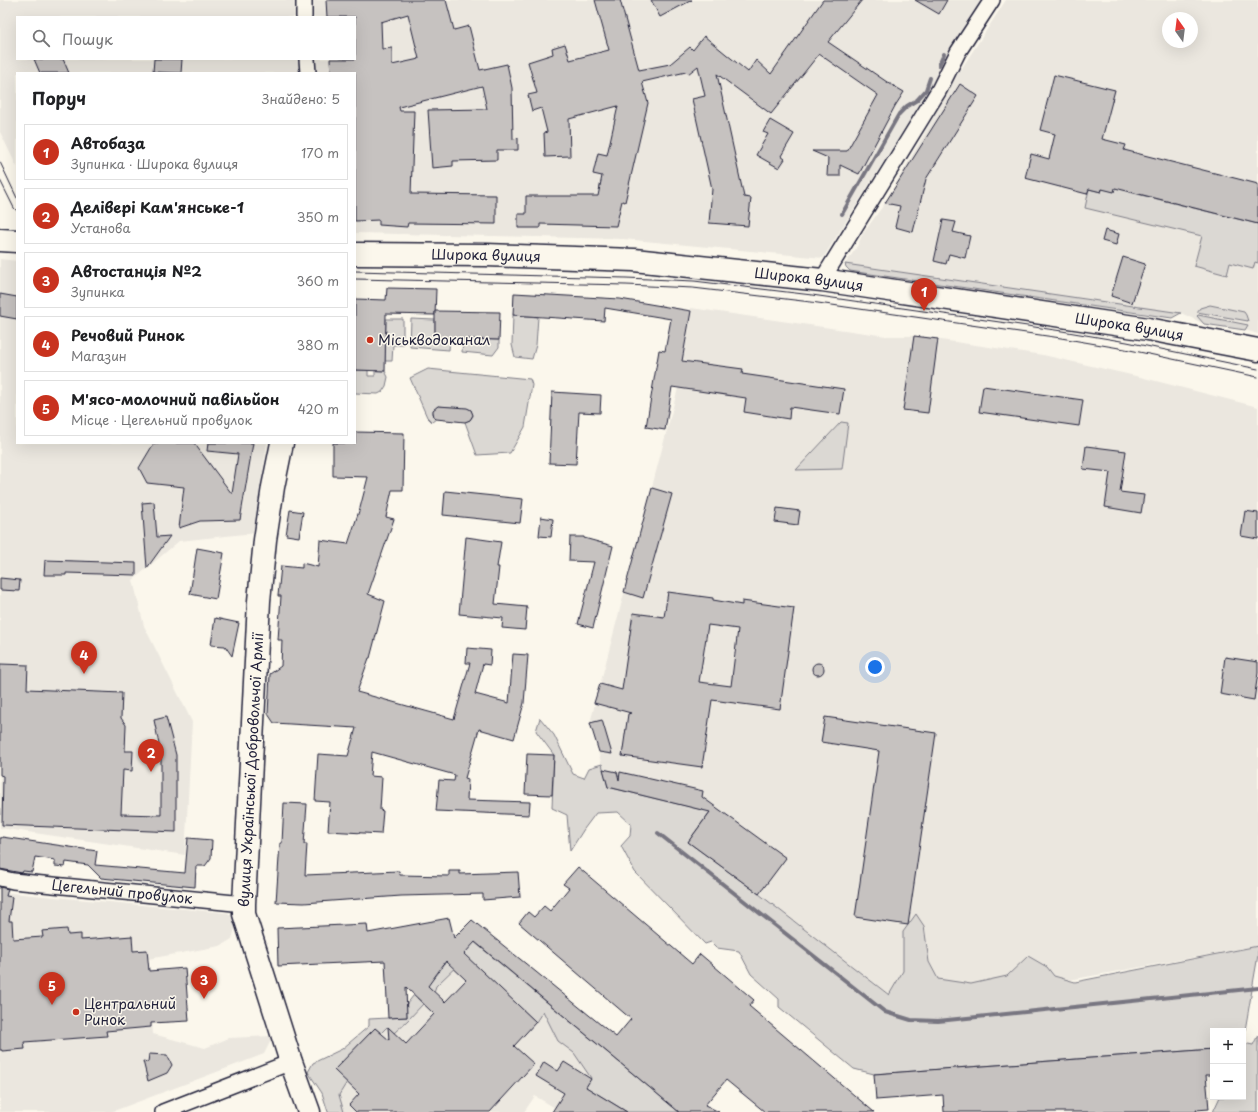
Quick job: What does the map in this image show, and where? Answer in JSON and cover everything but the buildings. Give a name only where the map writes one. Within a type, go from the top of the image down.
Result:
[{"type":"street","points":[[304,0],[304,16]]},
{"type":"street","points":[[822,280],[939,90],[958,52],[992,0]]},
{"type":"street","points":[[307,60],[308,72]]},
{"type":"street","points":[[0,240],[16,241]]},
{"type":"street","name":"Широка вулиця","points":[[356,254],[486,255],[634,260],[822,280],[1148,329],[1258,350]]},
{"type":"street","name":"вулиця Української Добровольчої Армії","points":[[282,444],[264,540],[259,601],[244,914],[291,1062],[309,1112]]},
{"type":"street","name":"Цегельний провулок","points":[[0,878],[13,881],[244,904]]},
{"type":"street","points":[[163,1112],[291,1062]]},
{"type":"shaded area","points":[[0,0],[985,0],[823,258],[623,239],[356,233],[356,72],[16,72],[16,165],[0,132]]},
{"type":"shaded area","points":[[1006,0],[1258,0],[1258,334],[1245,330],[1204,324],[1181,313],[845,264],[857,247],[862,235],[885,203],[958,74]]},
{"type":"shaded area","points":[[1124,151],[1139,154],[1129,192],[1258,224],[1258,263],[1255,262],[1253,269],[1230,263],[1227,275],[1194,266],[1202,236],[1085,208],[1089,189],[1101,192]]},
{"type":"shaded area","points":[[0,259],[16,261],[16,444],[267,444],[254,533],[179,541],[133,580],[144,626],[192,722],[185,855],[0,828]]},
{"type":"shaded area","points":[[845,264],[1181,313],[1172,318],[850,271]]},
{"type":"shaded area","points":[[1210,305],[1244,312],[1248,321],[1197,312],[1200,308]]},
{"type":"shaded area","points":[[691,308],[886,336],[914,336],[1043,355],[1140,377],[1258,407],[1258,946],[931,1005],[889,995],[759,894],[688,842],[670,802],[608,787],[590,723],[678,388]]},
{"type":"shaded area","points":[[513,315],[538,317],[536,345],[532,359],[515,357],[512,345]]},
{"type":"shaded area","points":[[1197,316],[1248,325],[1245,330],[1204,324]]},
{"type":"shaded area","points":[[386,319],[403,319],[403,345],[393,345],[392,361],[385,361]]},
{"type":"shaded area","points":[[411,319],[435,320],[435,338],[450,339],[449,350],[410,347]]},
{"type":"shaded area","points":[[463,339],[499,340],[499,347],[493,355],[462,352]]},
{"type":"shaded area","points":[[428,369],[530,379],[532,385],[525,427],[510,453],[477,455],[465,422],[470,420],[473,416],[471,410],[469,409],[438,406],[433,412],[433,416],[436,419],[432,422],[427,417],[410,378]]},
{"type":"shaded area","points":[[356,370],[368,370],[368,376],[375,376],[375,370],[385,371],[388,377],[386,386],[382,392],[378,394],[356,393]]},
{"type":"shaded area","points":[[841,422],[848,423],[842,469],[796,470]]},
{"type":"shaded area","points":[[540,718],[554,735],[573,774],[584,778],[589,768],[602,764],[608,787],[699,809],[714,806],[688,842],[759,894],[889,995],[903,971],[903,932],[916,914],[924,926],[929,962],[938,979],[971,984],[1007,976],[1028,956],[1047,967],[1054,976],[1075,982],[1258,946],[1258,955],[1245,1028],[1210,1028],[1210,1049],[874,1074],[854,1069],[779,1007],[779,999],[751,974],[739,951],[717,948],[711,942],[705,944],[635,872],[621,846],[630,836],[631,824],[618,812],[596,813],[570,851],[567,815],[552,808],[554,755],[536,731]]},
{"type":"shaded area","name":"Центральний Ринок","points":[[0,892],[228,913],[234,918],[235,928],[232,939],[220,946],[148,959],[153,1034],[205,1048],[229,1038],[273,1036],[264,1054],[111,1112],[0,1112]]},
{"type":"shaded area","points":[[461,931],[679,1112],[627,1112],[586,1087],[591,1078],[574,1053],[558,1041],[543,1011],[536,1022],[466,957],[436,986],[434,992],[428,986],[417,998],[423,1004],[394,1033],[387,1027],[381,1033],[375,1028],[335,1070],[347,1082],[339,1095],[344,1112],[328,1112],[322,1093],[308,1072],[313,1063],[342,1049],[369,1026],[369,1019],[407,1017],[406,1005],[421,986],[436,976],[453,952],[461,937]]},
{"type":"shaded area","points":[[453,952],[543,1011],[660,1112],[562,1112],[535,1096],[524,1112],[337,1112],[328,1072],[374,1024],[388,1018],[407,1017],[406,1005],[421,986],[436,976]]},
{"type":"shaded area","points":[[1258,1035],[1258,1112],[1213,1112],[1219,1100],[1246,1100],[1246,1044],[1253,1045]]},
{"type":"waterway","points":[[939,65],[944,54]]},
{"type":"waterway","points":[[842,214],[899,114],[907,106],[917,100],[926,90],[930,78]]},
{"type":"waterway","points":[[658,833],[885,1012],[911,1020],[938,1021],[1258,988]]},
{"type":"tram line","points":[[0,162],[16,196]]},
{"type":"tram line","points":[[0,180],[16,210]]},
{"type":"tram line","points":[[356,271],[694,281],[812,295],[1062,331],[1127,342],[1258,369]]},
{"type":"tram line","points":[[356,279],[626,285],[693,288],[811,302],[1061,338],[1125,349],[1258,377]]},
{"type":"place","name":"Автобаза","points":[[924,311]]},
{"type":"place","name":"Міськводоканал","points":[[370,340]]},
{"type":"place","name":"Речовий Ринок","points":[[84,674]]},
{"type":"place","name":"Делівері Кам'янське-1","points":[[151,772]]},
{"type":"place","name":"Автостанція №2","points":[[204,999]]},
{"type":"place","name":"М'ясо-молочний павільйон","points":[[52,1005]]},
{"type":"place","name":"Центральний Ринок","points":[[76,1012]]}]
